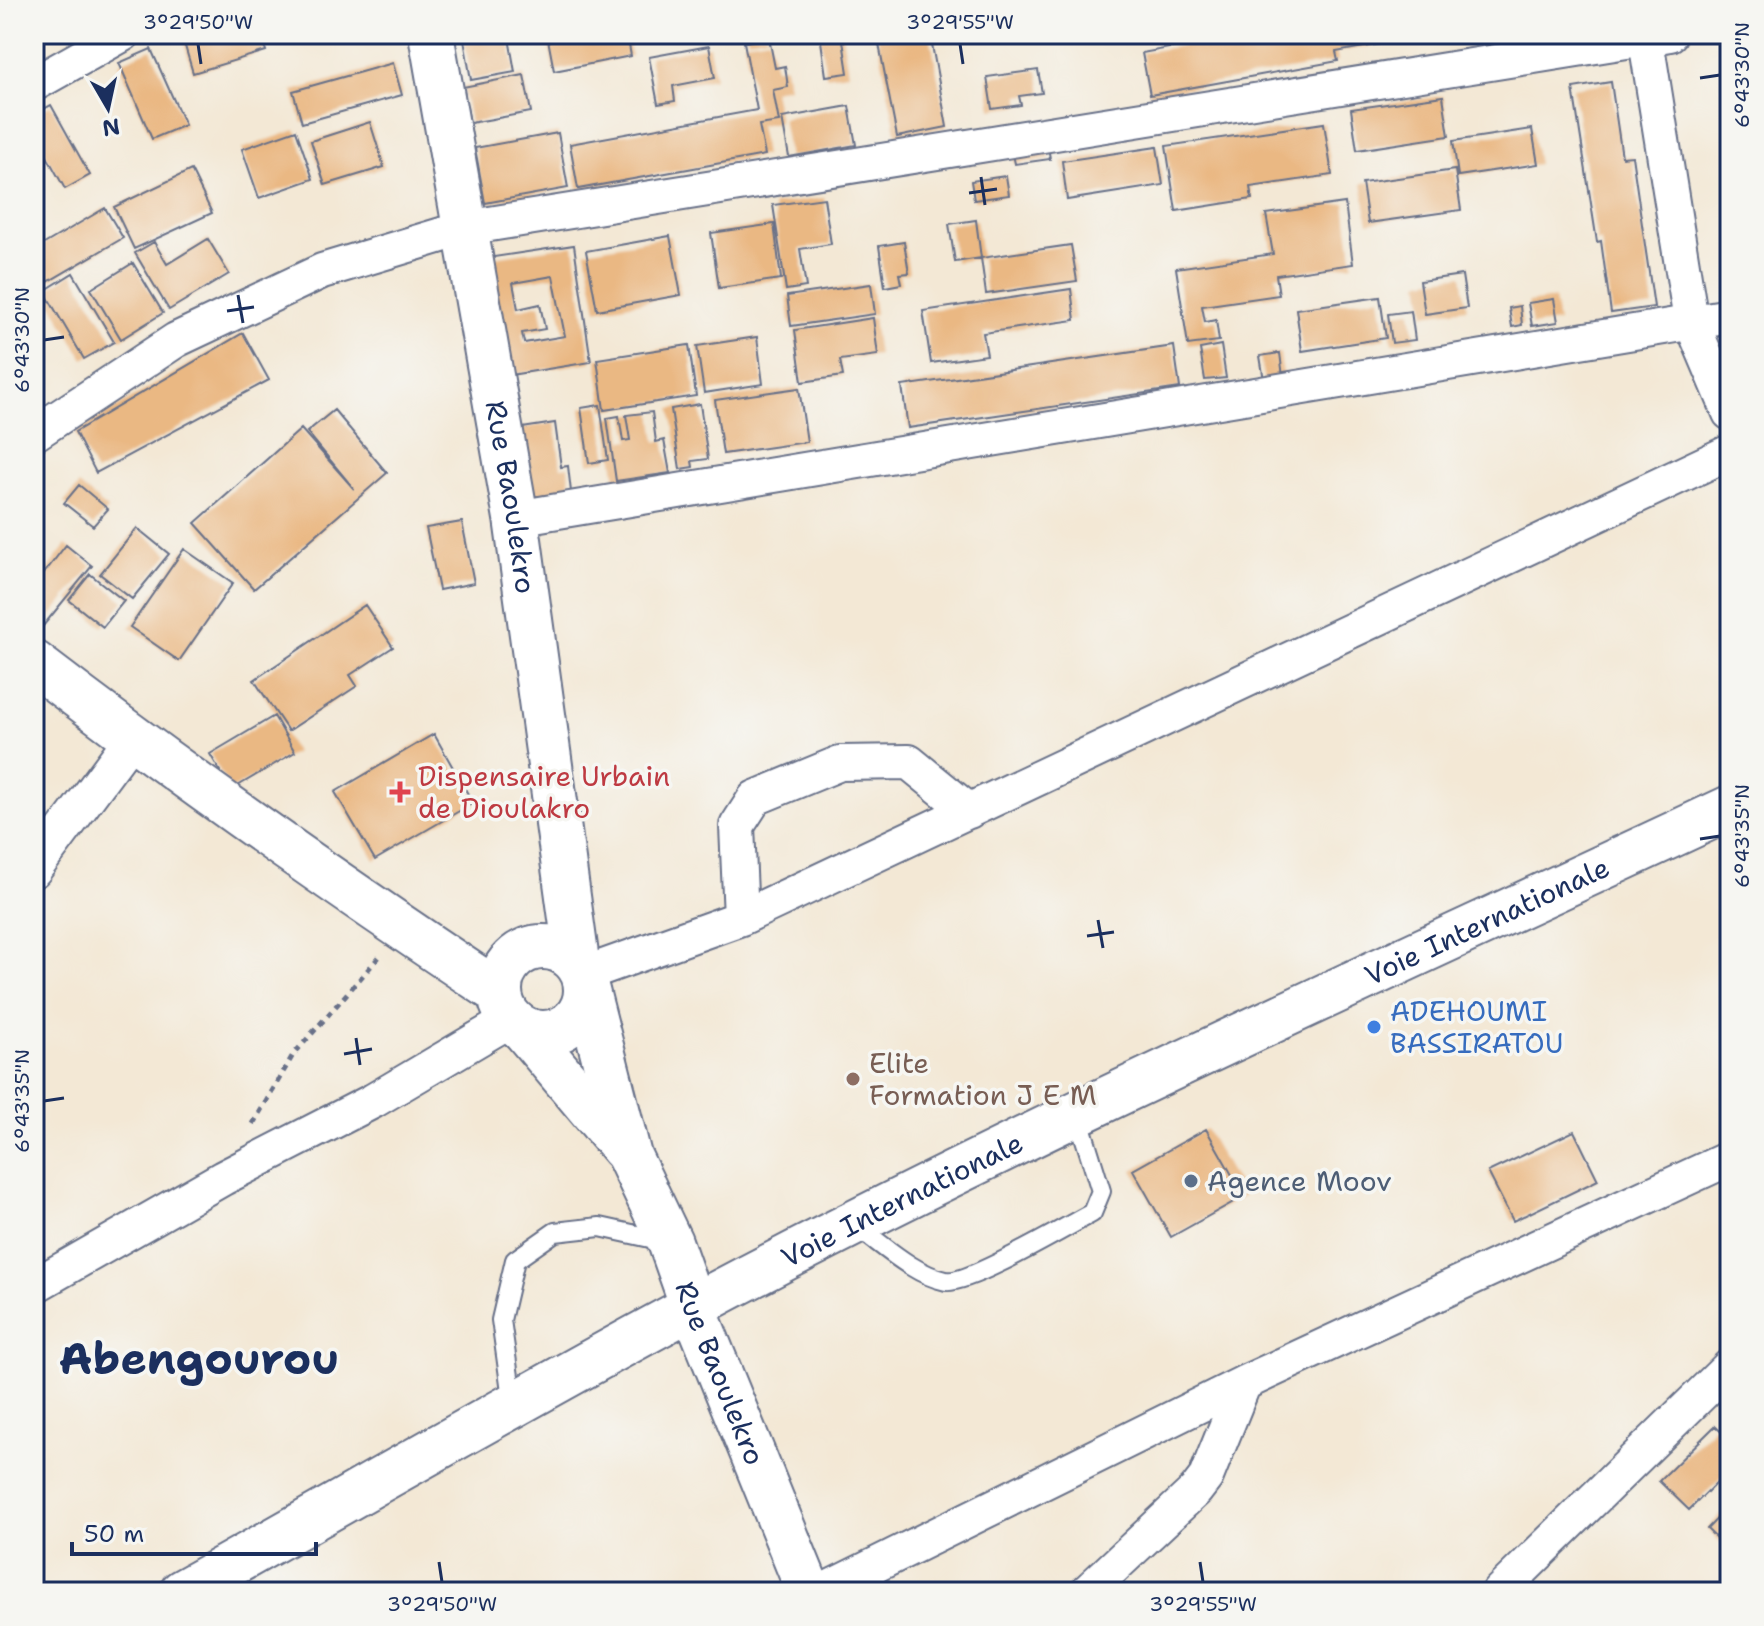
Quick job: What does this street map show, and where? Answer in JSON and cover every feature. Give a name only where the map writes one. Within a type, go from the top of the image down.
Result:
[{"type":"street","points":[[34,84],[123,34]]},
{"type":"street","name":"Rue Baoulekro","points":[[431,34],[516,518],[583,976],[629,1156],[670,1242],[693,1307],[824,1591]]},
{"type":"street","points":[[34,434],[189,334],[322,271],[465,228],[1653,35],[1691,321],[1730,413]]},
{"type":"street","points":[[516,518],[1730,316]]},
{"type":"street","points":[[583,976],[741,918],[1730,452]]},
{"type":"street","name":"Rue Baoulekro","points":[[34,663],[132,738],[403,929],[511,1014],[629,1156]]},
{"type":"street","points":[[34,870],[132,738]]},
{"type":"street","points":[[741,918],[737,826],[755,798],[840,763],[909,762],[969,811]]},
{"type":"street","name":"Voie Internationale","points":[[182,1592],[693,1307],[854,1225],[1077,1113],[1730,808]]},
{"type":"street","points":[[541,946],[567,953],[583,976],[581,1012],[566,1028],[545,1034],[511,1014],[500,978],[515,956],[541,946]]},
{"type":"street","points":[[34,1286],[223,1178],[373,1101],[511,1014]]},
{"type":"street","points":[[824,1591],[1244,1383],[1730,1158]]},
{"type":"street","points":[[1499,1592],[1730,1366]]},
{"type":"street","points":[[1087,1592],[1206,1477],[1244,1383]]},
{"type":"lane","points":[[854,1225],[917,1270],[949,1282],[978,1273],[1092,1213],[1101,1191],[1077,1113]]},
{"type":"lane","points":[[513,1406],[501,1320],[515,1260],[555,1232],[600,1227],[670,1242]]},
{"type":"path","points":[[223,1178],[293,1055],[403,929]]},
{"type":"building","points":[[261,34],[266,51],[193,73],[182,36]]},
{"type":"building","points":[[463,34],[521,34],[509,38],[515,72],[471,80]]},
{"type":"building","points":[[547,34],[627,34],[631,56],[554,71]]},
{"type":"building","points":[[747,34],[768,34],[768,35],[748,39]]},
{"type":"building","points":[[820,34],[842,34],[848,73],[826,76]]},
{"type":"building","points":[[877,34],[930,34],[947,127],[897,137]]},
{"type":"building","points":[[1139,34],[1177,34],[1177,35],[1141,42]]},
{"type":"building","points":[[1234,34],[1425,36],[1336,52],[1338,61],[1150,95],[1142,53]]},
{"type":"building","points":[[1473,34],[1496,34],[1496,36],[1474,39]]},
{"type":"building","points":[[769,38],[775,68],[785,66],[788,87],[773,90],[779,122],[759,125],[765,155],[578,189],[570,144],[757,110],[744,42]]},
{"type":"building","points":[[709,46],[715,78],[673,86],[675,101],[658,104],[649,57]]},
{"type":"building","points":[[151,49],[185,125],[152,139],[119,63]]},
{"type":"building","points":[[393,63],[402,95],[302,123],[293,91]]},
{"type":"building","points":[[1038,70],[1042,93],[1019,96],[1021,105],[992,109],[987,77]]},
{"type":"building","points":[[524,75],[531,112],[470,123],[463,87]]},
{"type":"building","points":[[1611,82],[1622,157],[1632,156],[1654,307],[1611,313],[1573,88]]},
{"type":"building","points":[[1443,96],[1449,136],[1357,150],[1351,109]]},
{"type":"building","points":[[51,105],[90,175],[65,189],[34,133],[34,114]]},
{"type":"building","points":[[849,106],[856,145],[789,157],[782,118]]},
{"type":"building","points":[[370,122],[384,167],[325,185],[311,141]]},
{"type":"building","points":[[1324,123],[1332,175],[1250,187],[1252,199],[1176,211],[1166,146]]},
{"type":"building","points":[[1532,129],[1538,164],[1458,176],[1453,141]]},
{"type":"building","points":[[296,130],[313,179],[259,198],[242,149]]},
{"type":"building","points":[[558,133],[568,188],[485,203],[475,148]]},
{"type":"building","points":[[1047,139],[1050,159],[1015,164],[1011,144]]},
{"type":"building","points":[[1157,147],[1163,185],[1067,200],[1062,161]]},
{"type":"building","points":[[191,170],[212,213],[134,249],[114,207]]},
{"type":"building","points":[[1455,170],[1461,210],[1368,223],[1362,183]]},
{"type":"building","points":[[1006,176],[1009,195],[974,200],[971,181]]},
{"type":"building","points":[[824,198],[831,244],[800,249],[806,287],[786,290],[773,205]]},
{"type":"building","points":[[1345,203],[1353,264],[1276,275],[1279,295],[1202,306],[1205,322],[1216,320],[1219,341],[1188,345],[1176,268],[1273,254],[1266,214]]},
{"type":"building","points":[[105,208],[123,238],[39,287],[34,278],[34,250]]},
{"type":"building","points":[[976,220],[981,258],[955,262],[949,224]]},
{"type":"building","points":[[774,224],[781,279],[719,288],[711,233]]},
{"type":"building","points":[[670,236],[681,295],[597,310],[586,251]]},
{"type":"building","points":[[208,239],[229,274],[169,310],[135,253],[154,242],[167,264]]},
{"type":"building","points":[[904,242],[909,273],[899,274],[901,284],[885,287],[879,246]]},
{"type":"building","points":[[574,245],[591,362],[504,376],[487,258]],"holes":[[[553,276],[565,336],[524,343],[522,333],[545,329],[540,304],[518,309],[513,283]]]},
{"type":"building","points":[[1071,245],[1077,281],[986,294],[981,258]]},
{"type":"building","points":[[133,263],[163,313],[121,339],[91,289]]},
{"type":"building","points":[[73,273],[114,342],[84,359],[44,291]]},
{"type":"building","points":[[1462,275],[1467,308],[1425,314],[1420,281]]},
{"type":"building","points":[[871,284],[875,314],[791,326],[787,296]]},
{"type":"building","points":[[1071,289],[1075,320],[983,333],[987,355],[931,363],[923,311]]},
{"type":"building","points":[[1380,297],[1386,338],[1302,351],[1296,309]]},
{"type":"building","points":[[1554,299],[1558,322],[1532,326],[1528,303]]},
{"type":"building","points":[[1520,306],[1522,325],[1512,327],[1509,308]]},
{"type":"building","points":[[1411,311],[1415,340],[1392,343],[1388,314]]},
{"type":"building","points":[[873,318],[878,355],[840,360],[843,376],[802,382],[795,330]]},
{"type":"building","points":[[243,333],[269,380],[96,473],[75,432]]},
{"type":"building","points":[[757,337],[763,384],[704,393],[697,346]]},
{"type":"building","points":[[689,345],[696,396],[604,410],[597,359]]},
{"type":"building","points":[[1221,345],[1226,378],[1205,380],[1200,349]]},
{"type":"building","points":[[1174,346],[1180,388],[908,428],[902,386]]},
{"type":"building","points":[[1280,353],[1283,377],[1264,380],[1260,356]]},
{"type":"building","points":[[799,388],[807,442],[723,454],[715,400]]},
{"type":"building","points":[[700,404],[708,459],[692,461],[693,467],[680,469],[671,409]]},
{"type":"building","points":[[600,405],[608,460],[589,463],[581,408]]},
{"type":"building","points":[[334,410],[387,473],[254,589],[195,523],[301,429],[354,489],[307,432]]},
{"type":"building","points":[[652,412],[656,442],[664,440],[670,473],[616,481],[607,418],[619,416],[623,441],[630,440],[626,415]]},
{"type":"building","points":[[555,423],[561,467],[568,466],[571,492],[519,499],[509,430]]},
{"type":"building","points":[[79,485],[108,509],[93,526],[64,503]]},
{"type":"building","points":[[462,522],[474,583],[439,590],[426,528]]},
{"type":"building","points":[[137,528],[169,554],[132,599],[100,574]]},
{"type":"building","points":[[66,545],[92,566],[43,626],[34,619],[34,569],[42,576]]},
{"type":"building","points":[[184,549],[233,583],[179,661],[130,627]]},
{"type":"building","points":[[90,574],[124,601],[103,627],[69,600]]},
{"type":"building","points":[[365,605],[393,647],[350,675],[357,686],[288,731],[254,680]]},
{"type":"building","points":[[274,716],[295,752],[231,790],[210,754]]},
{"type":"building","points":[[434,734],[473,803],[375,860],[335,792]]},
{"type":"building","points":[[1206,1129],[1244,1196],[1171,1237],[1133,1170]]},
{"type":"building","points":[[1574,1131],[1598,1180],[1513,1221],[1488,1172]]},
{"type":"building","points":[[1715,1426],[1730,1440],[1730,1469],[1689,1510],[1659,1481]]},
{"type":"building","points":[[1730,1505],[1730,1552],[1707,1529]]},
{"type":"place","name":"Dispensaire Urbain de Dioulakro","points":[[400,792]]},
{"type":"place","name":"ADEHOUMI BASSIRATOU","points":[[1374,1027]]},
{"type":"place","name":"Elite Formation J E M","points":[[853,1079]]},
{"type":"place","name":"Agence Moov","points":[[1191,1181]]},
{"type":"district","name":"Abengourou","points":[[199,1359]]}]
